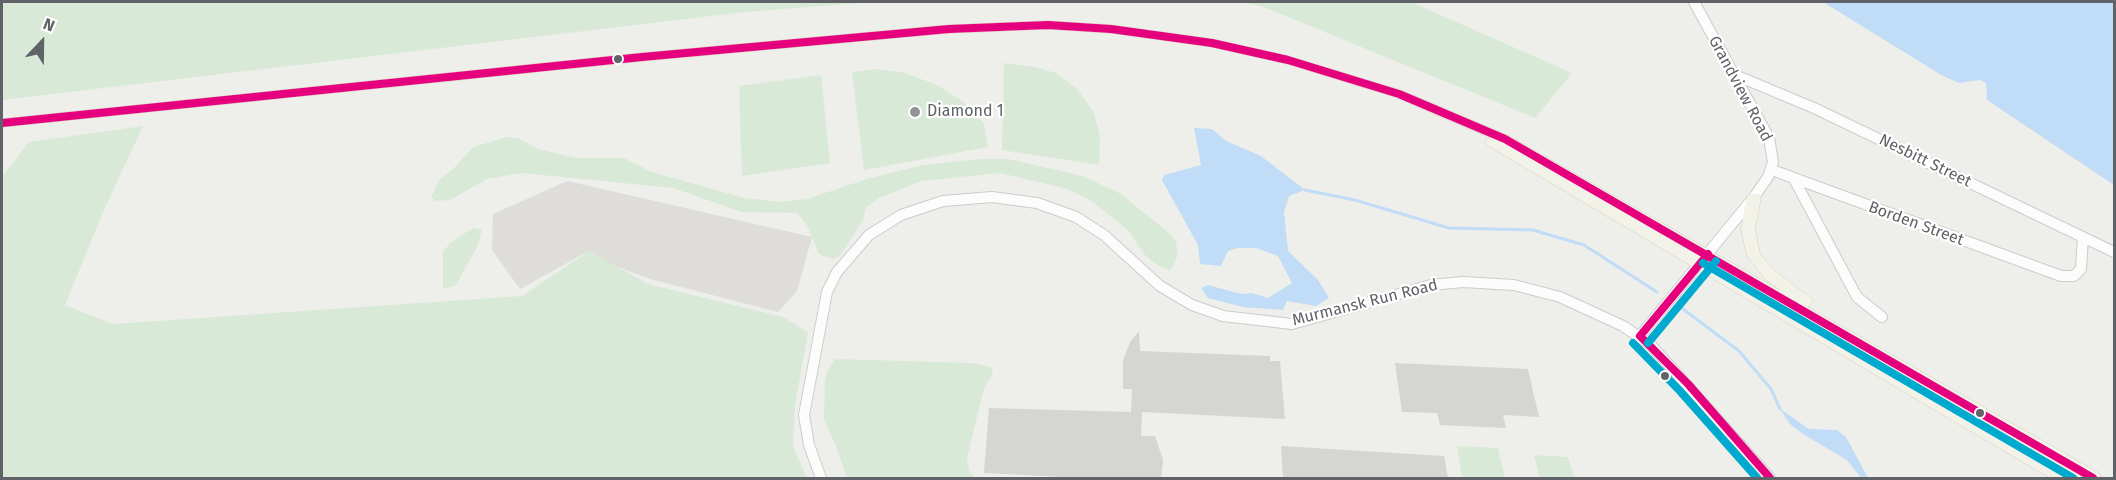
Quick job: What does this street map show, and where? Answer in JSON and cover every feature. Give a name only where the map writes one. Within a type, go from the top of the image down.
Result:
[{"type":"main road","points":[[2,123],[854,36],[1001,25],[1111,29],[1212,43],[1288,60],[1364,82],[1448,113],[1513,142],[2063,478]]},
{"type":"main road","points":[[1754,197],[1749,221],[1749,238],[1761,266],[1780,284],[1904,369]]},
{"type":"main road","points":[[1704,259],[1904,369],[2093,478]]},
{"type":"main road","points":[[1999,441],[2054,478]]},
{"type":"street","name":"Grandview Road","points":[[1694,2],[1769,138],[1773,155],[1772,170]]},
{"type":"street","name":"Nesbitt Street","points":[[1735,75],[1814,108],[2115,252]]},
{"type":"street","name":"Borden Street","points":[[1772,170],[2061,276],[2074,276],[2081,270],[2084,237]]},
{"type":"street","points":[[1640,336],[1754,197],[1772,170]]},
{"type":"street","points":[[1794,179],[1857,297],[1882,317]]},
{"type":"street","name":"Murmansk Run Road","points":[[821,478],[807,439],[804,416],[831,282],[851,252],[869,235],[901,215],[943,201],[977,198],[1008,198],[1037,203],[1064,212],[1095,228],[1160,286],[1192,305],[1223,316],[1292,324],[1431,285],[1475,281],[1514,285],[1560,297],[1640,336],[1676,370],[1770,478]]},
{"type":"shaded area","points":[[567,181],[812,237],[797,291],[778,312],[650,279],[583,254],[520,289],[492,250],[493,214]]},
{"type":"green space","points":[[2,2],[873,2],[745,12],[2,100]]},
{"type":"green space","points":[[1238,2],[1411,2],[1572,73],[1535,118],[1261,6]]},
{"type":"green space","points":[[1004,63],[1035,67],[1056,73],[1078,90],[1093,111],[1100,136],[1099,165],[1002,150]]},
{"type":"green space","name":"Diamond 1","points":[[877,69],[905,73],[937,85],[962,101],[984,123],[988,147],[864,170],[852,72]]},
{"type":"green space","points":[[821,75],[830,163],[742,176],[739,86]]},
{"type":"green space","points":[[143,126],[103,212],[65,305],[113,324],[522,296],[589,251],[648,284],[783,317],[808,332],[795,406],[793,447],[807,478],[2,478],[2,177],[29,142]]},
{"type":"green space","points":[[507,137],[518,138],[538,149],[576,158],[624,158],[652,172],[744,198],[781,202],[807,199],[867,179],[923,165],[980,159],[1008,159],[1083,176],[1121,194],[1169,233],[1176,242],[1178,255],[1170,271],[1154,263],[1144,254],[1129,231],[1092,201],[1068,189],[1000,173],[922,181],[879,198],[866,207],[863,220],[840,256],[832,259],[819,254],[808,227],[798,213],[742,212],[673,188],[522,173],[487,179],[450,200],[435,201],[431,197],[440,179],[454,168],[473,147]]},
{"type":"green space","points":[[473,228],[482,230],[477,247],[456,285],[443,289],[443,252],[450,243]]},
{"type":"green space","points":[[835,359],[972,363],[991,367],[993,373],[984,388],[967,458],[969,471],[974,477],[980,478],[847,478],[824,419],[825,381],[828,369]]},
{"type":"green space","points":[[1457,446],[1498,448],[1505,478],[1462,478]]},
{"type":"green space","points":[[1534,455],[1568,457],[1574,478],[1540,478]]},
{"type":"water","points":[[1823,2],[2114,2],[2114,185],[1987,100],[1986,83],[1980,80],[1959,83],[1943,76]]},
{"type":"water","points":[[1194,128],[1212,129],[1226,141],[1261,156],[1305,190],[1289,196],[1284,212],[1288,251],[1318,280],[1329,298],[1316,306],[1287,301],[1283,310],[1243,307],[1208,298],[1201,288],[1208,285],[1241,294],[1252,293],[1268,298],[1292,283],[1278,256],[1256,248],[1237,248],[1228,251],[1221,266],[1200,264],[1198,245],[1162,180],[1164,175],[1201,165]]},
{"type":"water","points":[[1780,409],[1809,429],[1837,430],[1846,437],[1868,478],[1861,478],[1847,460],[1790,424]]},
{"type":"building","points":[[1139,331],[1140,351],[1270,356],[1270,361],[1280,361],[1285,419],[1142,412],[1141,436],[1155,436],[1163,460],[1161,478],[1083,478],[984,473],[989,408],[1131,412],[1132,389],[1123,389],[1123,361],[1130,342]]},
{"type":"building","points":[[1395,363],[1528,369],[1539,417],[1503,415],[1506,428],[1440,425],[1437,413],[1402,412]]},
{"type":"building","points":[[1281,446],[1444,456],[1448,478],[1283,478]]},
{"type":"waterway","points":[[1305,190],[1355,200],[1449,228],[1533,230],[1584,245],[1657,292]]},
{"type":"waterway","points":[[1683,309],[1739,351],[1771,389],[1780,409]]},
{"type":"transit line","points":[[2,123],[642,57],[949,29],[1048,25],[1111,29],[1212,43],[1288,60],[1399,94],[1505,139],[2093,478]]},
{"type":"transit line","points":[[1640,336],[1708,254]]},
{"type":"transit line","points":[[1648,343],[1716,261]]},
{"type":"transit line","points":[[1703,263],[2073,478]]},
{"type":"transit line","points":[[1640,336],[1688,384],[1770,478]]},
{"type":"transit line","points":[[1633,343],[1680,391],[1757,478]]},
{"type":"place","name":"Diamond 1","points":[[915,112]]}]
